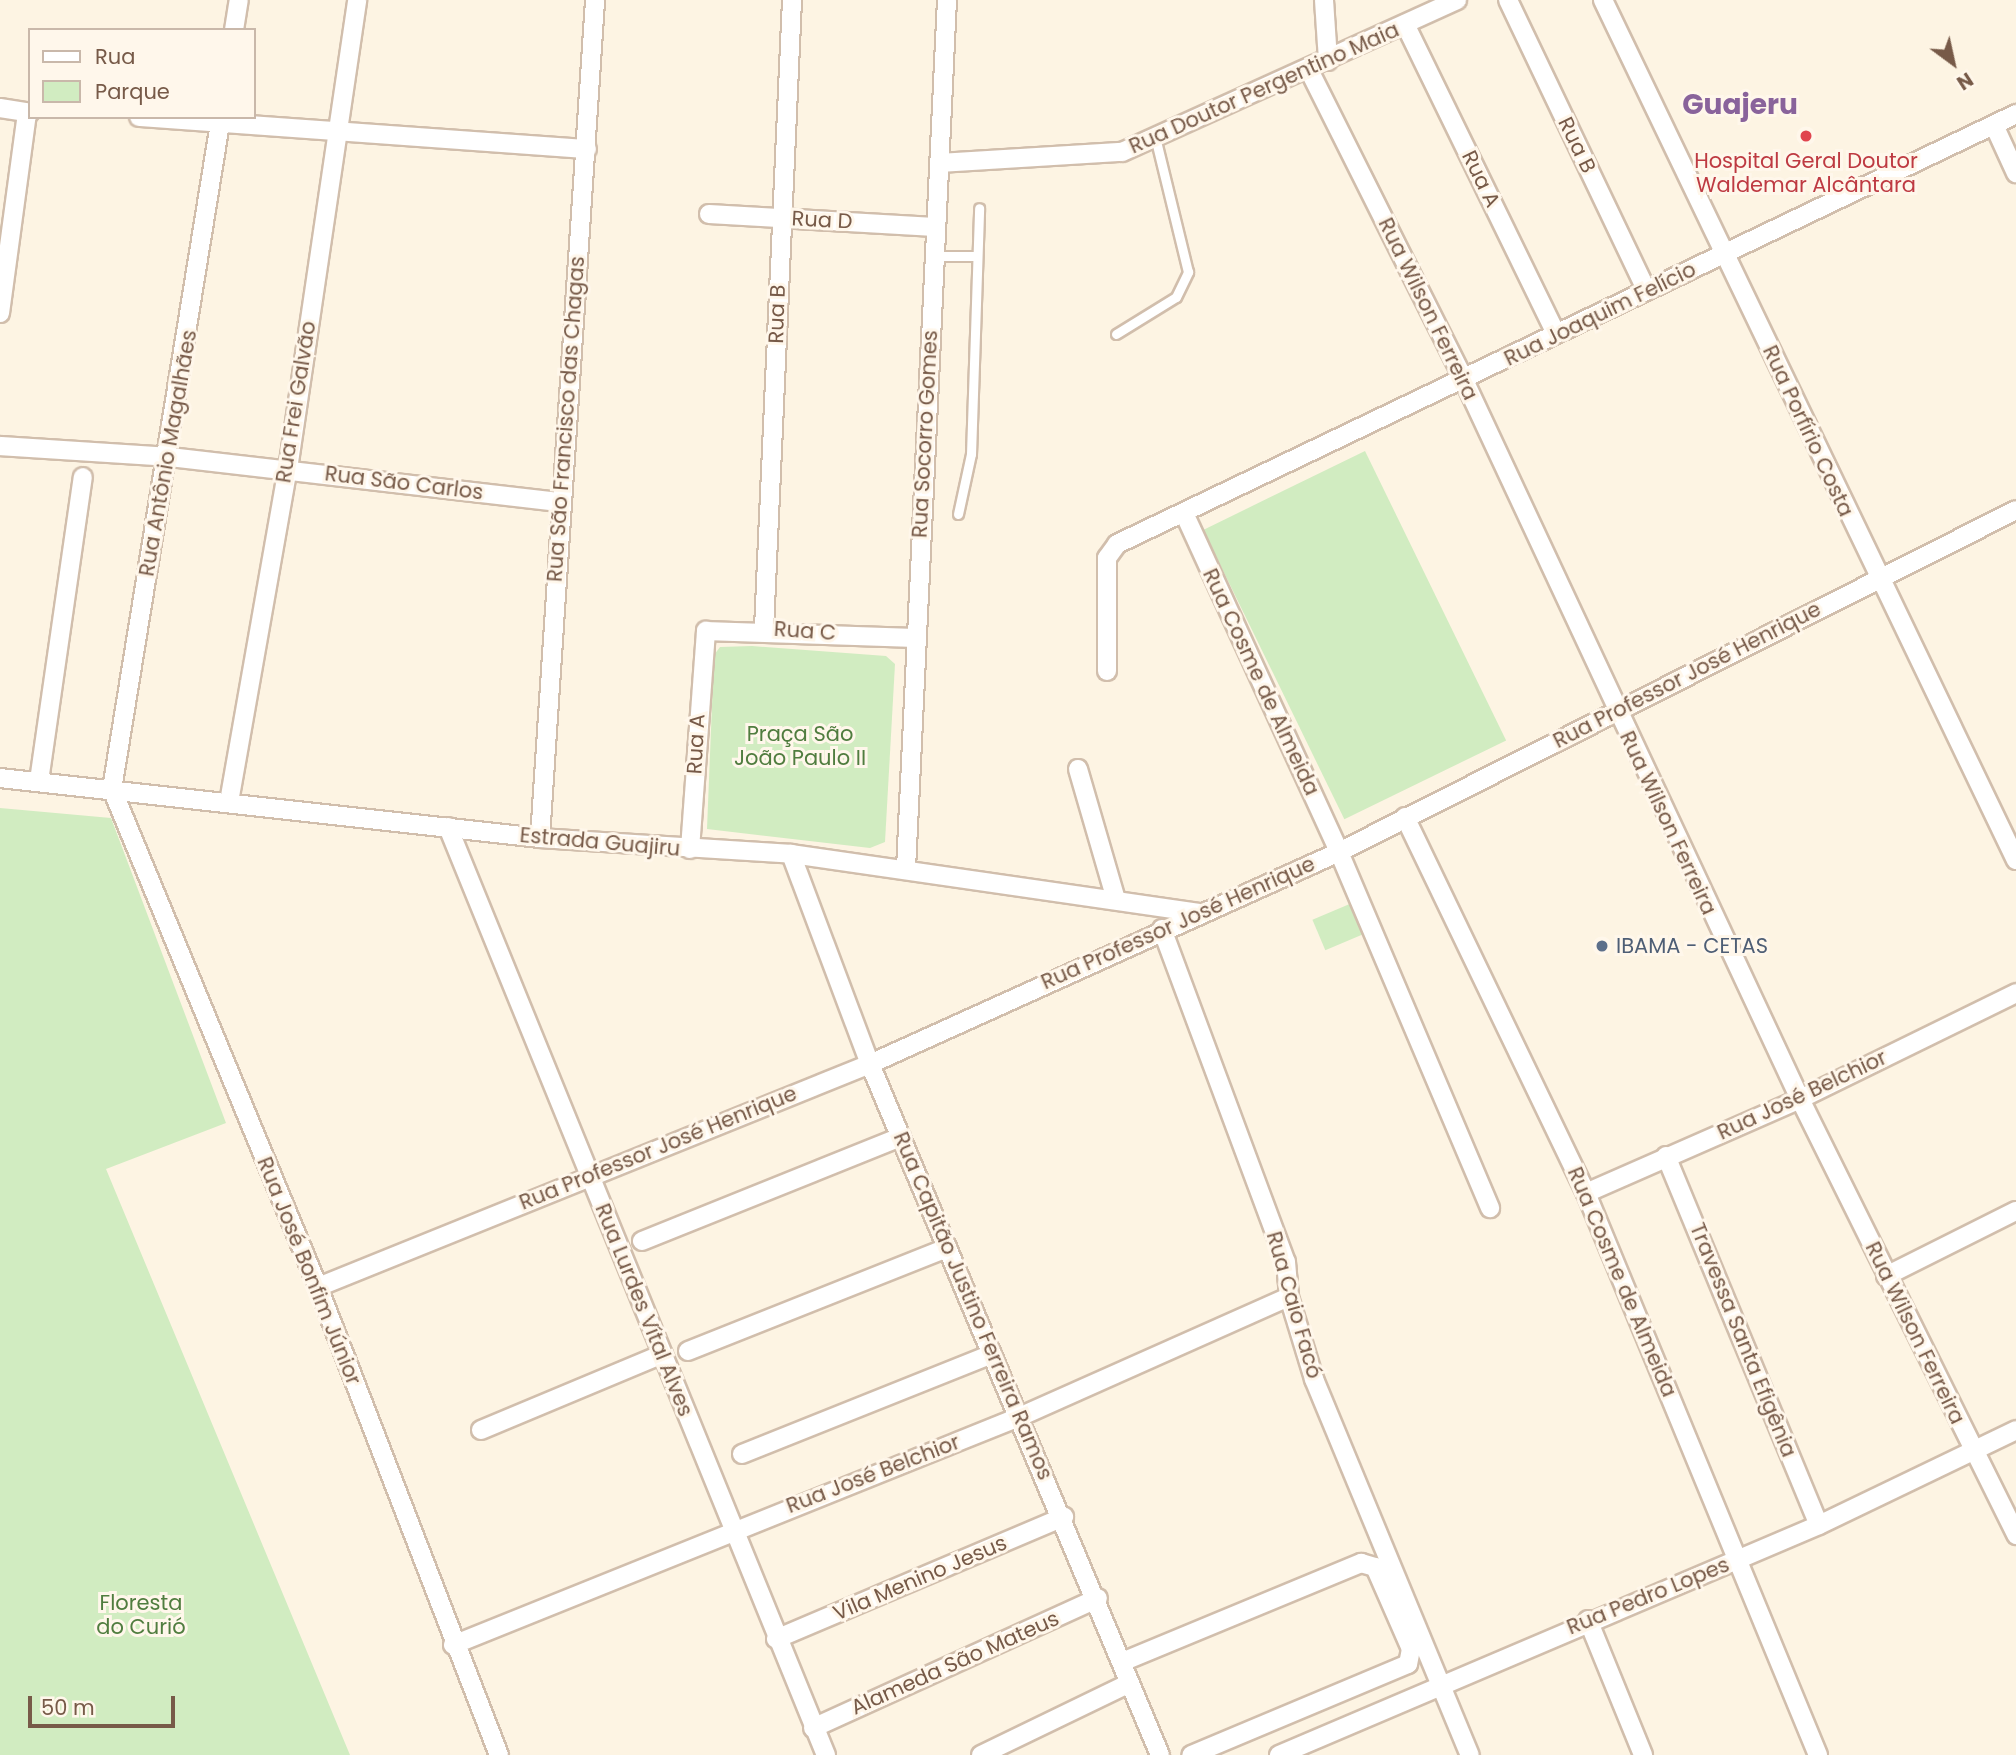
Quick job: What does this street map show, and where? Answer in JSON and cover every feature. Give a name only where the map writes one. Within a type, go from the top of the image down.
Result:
[{"type":"street","points":[[234,28],[239,0]]},
{"type":"street","name":"Rua Frei Galvão","points":[[229,802],[288,469],[335,130],[357,0]]},
{"type":"street","name":"Rua São Francisco das Chagas","points":[[540,838],[558,502],[587,149],[595,0]]},
{"type":"street","name":"Rua B","points":[[764,629],[792,0]]},
{"type":"street","name":"Rua Socorro Gomes","points":[[906,869],[914,638],[947,0]]},
{"type":"street","points":[[1324,0],[1328,61]]},
{"type":"street","name":"Rua Doutor Pergentino Maia","points":[[940,163],[1098,156],[1155,137],[1328,61],[1457,0]]},
{"type":"street","name":"Rua B","points":[[1508,0],[1647,291]]},
{"type":"street","name":"Rua Porfírio Costa","points":[[1603,0],[1726,254],[1877,580],[2016,860]]},
{"type":"street","name":"Rua A","points":[[1405,24],[1556,333]]},
{"type":"street","name":"Rua Wilson Ferreira","points":[[1309,69],[1464,380],[1615,710],[1800,1099],[1972,1451],[2016,1535]]},
{"type":"street","points":[[0,108],[28,113]]},
{"type":"street","name":"Rua Joaquim Felício","points":[[1107,671],[1107,558],[1117,544],[2016,114]]},
{"type":"street","points":[[0,313],[28,119]]},
{"type":"street","points":[[180,119],[587,149]]},
{"type":"street","name":"Rua Antônio Magalhães","points":[[113,789],[170,457],[221,121]]},
{"type":"street","points":[[1994,125],[2016,173]]},
{"type":"street","name":"Rua D","points":[[709,214],[934,227]]},
{"type":"street","name":"Rua São Carlos","points":[[0,446],[170,457],[558,502]]},
{"type":"street","points":[[39,781],[83,477]]},
{"type":"street","name":"Rua Professor José Henrique","points":[[318,1287],[589,1175],[870,1064],[1162,929],[1339,852],[1615,710],[2016,510]]},
{"type":"street","name":"Rua Cosme de Almeida","points":[[1184,513],[1339,852],[1490,1208]]},
{"type":"street","name":"Rua C","points":[[702,640],[711,629],[764,629],[914,638]]},
{"type":"street","name":"Rua A","points":[[690,849],[702,640]]},
{"type":"street","points":[[1078,769],[1116,900]]},
{"type":"street","name":"Estrada Guajiru","points":[[0,778],[540,838],[791,854],[1199,913]]},
{"type":"street","name":"Rua José Bonfim Júnior","points":[[113,789],[318,1287],[453,1645],[499,1755]]},
{"type":"street","name":"Rua Cosme de Almeida","points":[[1405,817],[1586,1193],[1739,1558],[1818,1755]]},
{"type":"street","name":"Rua Lurdes Vítal Alves","points":[[447,827],[663,1354],[731,1530],[826,1755]]},
{"type":"street","name":"Rua Capitão Justino Ferreira Ramos","points":[[791,854],[870,1064],[1098,1598],[1160,1755]]},
{"type":"street","name":"Rua Caio Facó","points":[[1162,929],[1280,1244],[1289,1297],[1314,1379],[1470,1755]]},
{"type":"street","name":"Rua José Belchior","points":[[1586,1193],[1800,1099],[2016,993]]},
{"type":"street","points":[[642,1241],[901,1137]]},
{"type":"street","name":"Travessa Santa Efigênia","points":[[1666,1156],[1819,1525]]},
{"type":"street","points":[[1886,1276],[2016,1211]]},
{"type":"street","points":[[688,1351],[947,1248]]},
{"type":"street","name":"Rua José Belchior","points":[[453,1645],[731,1530],[1019,1417],[1289,1297]]},
{"type":"street","points":[[481,1430],[663,1354]]},
{"type":"street","points":[[742,1454],[992,1354]]},
{"type":"street","name":"Rua Pedro Lopes","points":[[1279,1755],[1385,1715],[1440,1684],[1819,1525],[2016,1430]]},
{"type":"street","name":"Vila Menino Jesus","points":[[776,1639],[1064,1517]]},
{"type":"street","points":[[1122,1662],[1361,1563],[1375,1567],[1411,1648],[1408,1664],[1191,1755]]},
{"type":"street","name":"Alameda São Mateus","points":[[813,1728],[1098,1598]]},
{"type":"street","points":[[1588,1620],[1643,1755]]},
{"type":"street","points":[[981,1755],[1130,1682]]},
{"type":"lane","points":[[1116,334],[1176,297],[1188,272],[1155,137]]},
{"type":"lane","points":[[958,514],[971,454],[975,256],[979,208]]},
{"type":"lane","points":[[934,256],[975,256]]},
{"type":"green space","points":[[1365,451],[1506,740],[1344,819],[1203,530]]},
{"type":"green space","name":"Praça São João Paulo II","points":[[752,646],[886,656],[895,664],[885,842],[870,848],[707,829],[714,655],[720,647]]},
{"type":"green space","name":"Floresta do Curió","points":[[0,808],[111,818],[226,1123],[106,1169],[350,1755],[0,1755]]},
{"type":"green space","points":[[1352,903],[1365,933],[1325,950],[1312,920]]},
{"type":"place","name":"Hospital Geral Doutor Waldemar Alcântara","points":[[1806,136]]},
{"type":"place","name":"IBAMA - CETAS","points":[[1602,946]]},
{"type":"district","name":"Guajeru","points":[[1740,105]]}]
